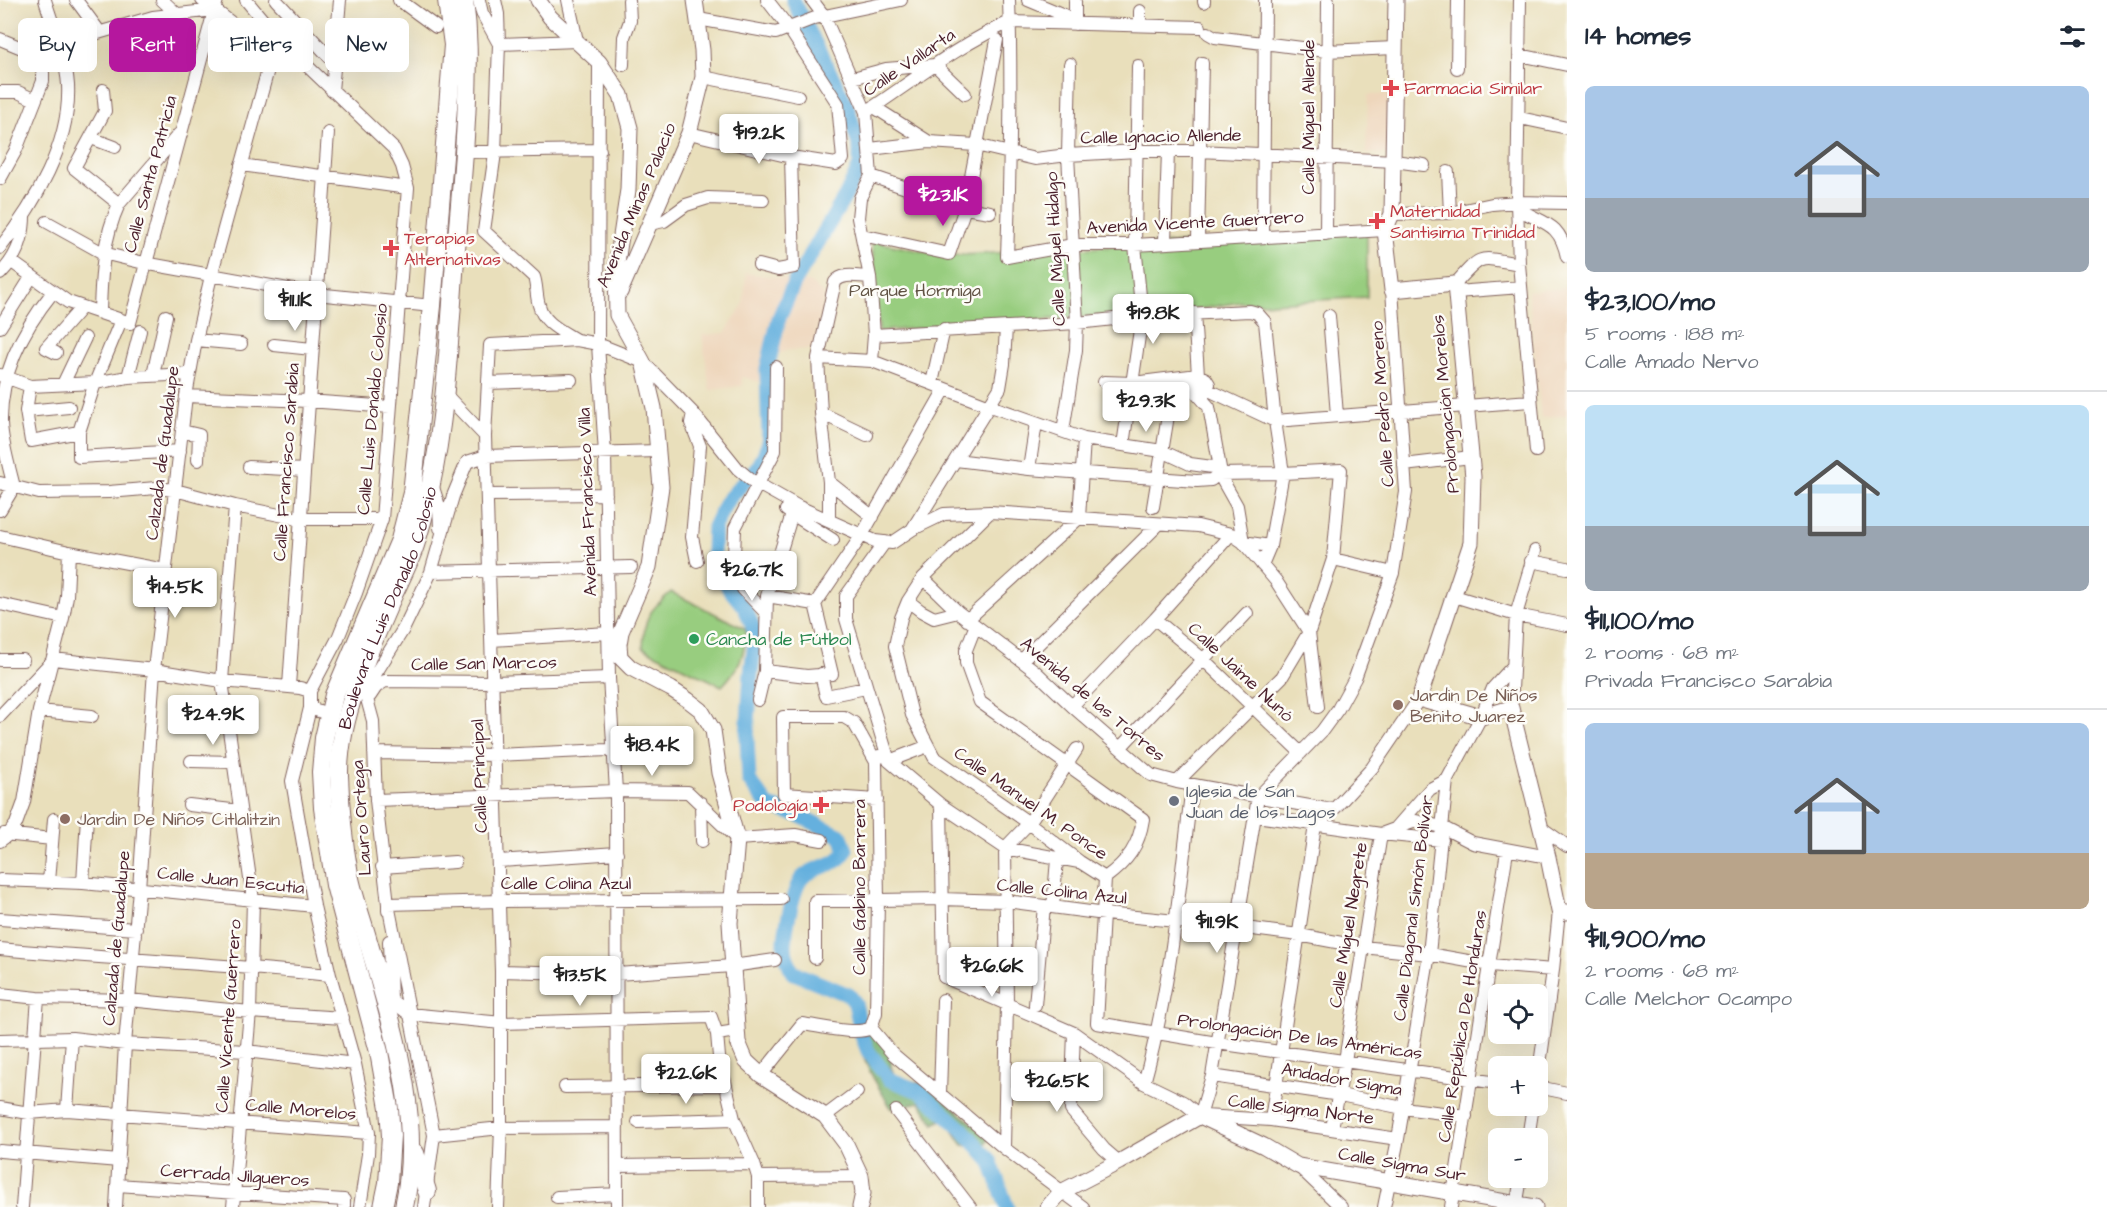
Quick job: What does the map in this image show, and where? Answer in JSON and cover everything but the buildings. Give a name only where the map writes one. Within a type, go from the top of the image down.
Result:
[{"type":"highway","name":"Boulevard Luis Donaldo Colosio","points":[[383,1207],[388,1183],[391,1136],[389,1108],[379,1052],[335,885],[323,808],[321,772],[328,714],[358,635],[400,540],[412,492],[432,306],[453,45],[447,0]]},
{"type":"highway","name":"Boulevard Luis Donaldo Colosio","points":[[404,1207],[409,1188],[411,1143],[398,1046],[349,876],[340,805],[339,772],[341,738],[352,700],[415,545],[432,482],[444,393],[465,152],[469,34],[464,0]]},
{"type":"highway","points":[[411,1143],[426,1199]]},
{"type":"main road","points":[[538,0],[550,16],[598,62],[621,95],[630,128],[628,190],[616,269],[617,300]]},
{"type":"main road","name":"Avenida Minas Palacio","points":[[614,658],[621,632],[649,567],[661,487],[654,408],[643,362],[617,315],[617,300],[626,273],[689,134],[703,77],[695,0]]},
{"type":"main road","points":[[1396,0],[1392,213],[1385,230],[1392,290],[1455,288]]},
{"type":"main road","name":"Prolongación Morelos","points":[[1419,699],[1471,543],[1473,477],[1455,288]]},
{"type":"main road","points":[[614,658],[671,689],[701,710],[713,730],[719,773],[737,839],[731,900],[732,966],[738,1042],[746,1061],[761,1075],[825,1116],[846,1144],[861,1176],[863,1193],[860,1207]]},
{"type":"main road","points":[[1419,699],[1481,717],[1511,708],[1563,912]]},
{"type":"main road","points":[[1048,1207],[1061,1192],[1200,1116],[1264,1146],[1298,1166]]},
{"type":"main road","name":"Calle Sigma Sur","points":[[1298,1166],[1390,1180],[1452,1200],[1535,1207]]},
{"type":"street","points":[[45,0],[51,18]]},
{"type":"street","points":[[76,0],[99,31],[153,17],[178,15],[215,5]]},
{"type":"street","points":[[162,0],[178,15]]},
{"type":"street","points":[[202,0],[215,5],[228,18]]},
{"type":"street","points":[[276,0],[325,52]]},
{"type":"street","points":[[338,18],[340,0]]},
{"type":"street","points":[[399,0],[436,27]]},
{"type":"street","points":[[480,0],[482,13],[499,44]]},
{"type":"street","points":[[495,0],[499,44],[495,153],[484,231],[534,277],[539,307],[552,325],[577,340],[598,344],[643,362],[693,413],[738,469],[757,484],[785,500],[862,535],[892,543],[945,513],[990,513],[1198,526],[1231,534],[1243,542],[1276,581],[1309,632],[1318,707]]},
{"type":"street","points":[[499,44],[577,41],[568,0]]},
{"type":"street","points":[[622,65],[624,36],[630,21],[629,0]]},
{"type":"street","points":[[689,134],[791,157],[837,164],[843,159],[838,104],[792,26],[767,0]]},
{"type":"street","points":[[812,0],[819,17],[870,109],[871,176],[860,198],[858,219],[870,277],[874,335],[872,361]]},
{"type":"street","points":[[698,19],[776,33],[819,17],[901,0]]},
{"type":"street","points":[[1009,0],[1011,152]]},
{"type":"street","points":[[1028,0],[1064,15],[1075,24]]},
{"type":"street","points":[[1263,236],[1265,0]]},
{"type":"street","name":"Calle Miguel Allende","points":[[1326,234],[1328,0]]},
{"type":"street","points":[[1457,68],[1458,0]]},
{"type":"street","points":[[1520,0],[1517,206],[1519,264],[1536,451]]},
{"type":"street","points":[[1075,1],[1075,24]]},
{"type":"street","points":[[251,3],[262,18]]},
{"type":"street","name":"Calle Santa Patricia","points":[[79,432],[95,383],[125,322],[144,263],[215,5]]},
{"type":"street","points":[[1140,11],[1140,24]]},
{"type":"street","name":"Calle Vallarta","points":[[870,109],[935,65],[990,31],[1010,22],[1140,24],[1204,30],[1215,37],[1326,51],[1395,48]]},
{"type":"street","points":[[0,39],[18,46]]},
{"type":"street","points":[[862,235],[950,254],[965,208],[997,40]]},
{"type":"street","points":[[1520,55],[1567,65]]},
{"type":"street","name":"Avenida Francisco Villa","points":[[598,62],[600,150],[598,344],[605,453],[608,633],[614,658],[609,678],[616,791],[617,853],[617,1207]]},
{"type":"street","points":[[1198,239],[1202,63]]},
{"type":"street","name":"Calle Miguel Hidalgo","points":[[1063,431],[1076,350],[1077,323],[1068,155],[1070,64]]},
{"type":"street","points":[[853,78],[886,69],[935,65],[965,94]]},
{"type":"street","points":[[1123,445],[1142,316],[1135,244],[1138,66]]},
{"type":"street","points":[[0,179],[16,150],[43,81],[43,72]]},
{"type":"street","points":[[0,248],[41,185],[58,147],[68,98],[66,72]]},
{"type":"street","name":"Calzada de Guadalupe","points":[[116,1207],[125,1044],[140,888],[154,670],[186,396],[211,276],[267,72]]},
{"type":"street","points":[[241,165],[408,188],[394,149],[313,72]]},
{"type":"street","points":[[332,91],[333,72]]},
{"type":"street","points":[[703,77],[798,96]]},
{"type":"street","points":[[103,90],[105,111],[74,168],[118,204]]},
{"type":"street","points":[[2,95],[18,92],[35,100]]},
{"type":"street","name":"Calle Ignacio Allende","points":[[870,109],[929,142]]},
{"type":"street","points":[[1520,118],[1567,128]]},
{"type":"street","points":[[100,312],[103,253],[118,204],[181,132]]},
{"type":"street","name":"Calle Francisco Sarabia","points":[[289,686],[328,133]]},
{"type":"street","points":[[91,138],[115,147]]},
{"type":"street","name":"Calle Ignacio Allende","points":[[870,150],[929,142],[976,145],[1035,159],[1137,151],[1200,150],[1394,160],[1424,165]]},
{"type":"street","points":[[465,152],[600,150]]},
{"type":"street","points":[[1165,242],[1168,151]]},
{"type":"street","name":"Avenida Vicente Guerrero","points":[[1011,152],[1007,257],[1073,245],[1135,244],[1385,230]]},
{"type":"street","points":[[759,265],[778,270],[794,267],[791,157]]},
{"type":"street","points":[[1448,172],[1450,213]]},
{"type":"street","points":[[871,176],[965,208],[990,212]]},
{"type":"street","name":"Calle Luis Donaldo Colosio","points":[[310,692],[356,593],[382,519],[408,188]]},
{"type":"street","points":[[649,224],[664,221],[686,205],[708,198],[763,200]]},
{"type":"street","points":[[1392,213],[1450,213],[1492,204],[1517,206],[1567,203]]},
{"type":"street","points":[[1517,206],[1554,228],[1563,241],[1567,257]]},
{"type":"street","points":[[0,274],[12,262],[20,241],[25,212]]},
{"type":"street","points":[[46,222],[103,253],[144,263],[316,294],[432,306]]},
{"type":"street","points":[[1455,288],[1476,260],[1485,258],[1519,264]]},
{"type":"street","points":[[12,262],[68,302],[125,322]]},
{"type":"street","points":[[0,327],[32,276]]},
{"type":"street","points":[[829,520],[829,482],[821,413],[818,358],[835,282],[844,276],[870,277]]},
{"type":"street","points":[[1455,288],[1521,287]]},
{"type":"street","name":"Calle Pedro Moreno","points":[[1258,797],[1301,753],[1338,709],[1355,678],[1393,573],[1406,492],[1392,290]]},
{"type":"street","points":[[0,510],[14,487],[1,423],[2,376],[14,352],[53,292]]},
{"type":"street","points":[[598,310],[617,300]]},
{"type":"street","points":[[51,351],[82,307]]},
{"type":"street","points":[[874,335],[1077,323],[1194,313],[1250,311],[1257,313],[1265,322],[1283,473],[1270,546],[1262,565]]},
{"type":"street","points":[[1194,313],[1198,375]]},
{"type":"street","points":[[1329,315],[1337,415]]},
{"type":"street","points":[[153,375],[166,316]]},
{"type":"street","points":[[913,530],[1000,388],[1005,364],[1006,327]]},
{"type":"street","points":[[932,383],[944,330]]},
{"type":"street","points":[[128,377],[140,331]]},
{"type":"street","points":[[63,384],[85,338]]},
{"type":"street","points":[[196,340],[241,344]]},
{"type":"street","name":"Calle Principal","points":[[498,1207],[502,1023],[500,901],[485,436],[490,345],[577,340]]},
{"type":"street","points":[[274,345],[312,349]]},
{"type":"street","points":[[818,358],[872,361],[1084,439],[1161,451],[1190,464],[1220,471],[1283,473],[1341,470],[1333,559],[1309,632],[1282,677],[1177,782]]},
{"type":"street","points":[[766,613],[743,589],[734,558],[735,528],[775,452],[776,367]]},
{"type":"street","points":[[2,376],[30,386],[95,383],[128,377],[190,374]]},
{"type":"street","points":[[1104,382],[1133,383],[1198,375],[1206,379],[1209,384],[1179,379]]},
{"type":"street","points":[[1179,379],[1275,421],[1530,401]]},
{"type":"street","points":[[1153,507],[1161,451],[1179,379]]},
{"type":"street","points":[[1179,379],[1209,407],[1220,471],[1237,506],[1243,542]]},
{"type":"street","points":[[488,383],[572,380]]},
{"type":"street","points":[[30,386],[26,411],[32,441],[79,432],[79,457],[180,451]]},
{"type":"street","points":[[885,542],[846,596],[846,619],[866,688],[826,696],[827,674],[815,604],[873,517],[945,389]]},
{"type":"street","points":[[444,393],[485,436]]},
{"type":"street","points":[[186,396],[390,407]]},
{"type":"street","points":[[26,411],[69,407]]},
{"type":"street","points":[[693,413],[691,423],[700,446],[692,537],[697,561]]},
{"type":"street","points":[[821,413],[867,435]]},
{"type":"street","points":[[1029,469],[1036,423]]},
{"type":"street","points":[[182,431],[199,435],[198,460]]},
{"type":"street","points":[[908,601],[934,618],[966,620],[1079,518],[1084,439]]},
{"type":"street","points":[[486,456],[657,451]]},
{"type":"street","name":"Lauro Ortega","points":[[426,1199],[434,1135],[382,867],[376,800],[373,722],[367,699],[374,676],[404,628],[431,572],[453,496],[467,462],[486,456]]},
{"type":"street","points":[[1404,465],[1471,457]]},
{"type":"street","points":[[956,460],[1029,469],[1197,481],[1211,480],[1220,471]]},
{"type":"street","points":[[249,467],[303,470]]},
{"type":"street","points":[[432,482],[439,506],[441,539]]},
{"type":"street","points":[[829,482],[873,517]]},
{"type":"street","points":[[0,483],[39,493],[108,492],[156,488],[175,490],[235,506],[299,519],[382,519]]},
{"type":"street","points":[[757,484],[769,498],[833,540]]},
{"type":"street","points":[[487,495],[606,494]]},
{"type":"street","name":"Calle Vicente Guerrero","points":[[232,1207],[250,1012],[253,900],[222,681],[235,506]]},
{"type":"street","name":"Calle Manuel M. Ponce","points":[[990,513],[923,578],[908,601],[901,618],[895,646],[912,715],[934,757],[1105,878]]},
{"type":"street","points":[[758,700],[765,671],[767,596],[792,514]]},
{"type":"street","points":[[1022,660],[1158,525]]},
{"type":"street","points":[[1072,706],[1155,619],[1231,534]]},
{"type":"street","points":[[0,536],[165,570]]},
{"type":"street","points":[[1243,542],[1270,546]]},
{"type":"street","points":[[3,836],[16,824],[24,802],[39,711],[67,596],[69,552]]},
{"type":"street","points":[[1511,708],[1516,615],[1533,556],[1567,568]]},
{"type":"street","points":[[1333,559],[1393,573]]},
{"type":"street","points":[[431,572],[632,567]]},
{"type":"street","name":"Avenida de las Torres","points":[[923,578],[966,620],[1022,660],[1151,775],[1258,797],[1326,809],[1335,808]]},
{"type":"street","points":[[767,596],[815,604]]},
{"type":"street","points":[[1454,596],[1516,615],[1567,625]]},
{"type":"street","points":[[0,604],[63,618]]},
{"type":"street","points":[[1120,748],[1247,613]]},
{"type":"street","name":"Calle Jaime Nunó","points":[[1155,619],[1204,660],[1301,753]]},
{"type":"street","points":[[966,620],[966,663],[980,702],[1143,819],[1136,845],[1116,869],[1105,878],[1104,914]]},
{"type":"street","points":[[492,640],[608,633]]},
{"type":"street","points":[[374,676],[375,639]]},
{"type":"street","points":[[53,659],[154,670],[222,681],[289,686],[310,692],[310,708],[292,781],[314,906],[330,975],[355,1064],[369,1133],[360,1207]]},
{"type":"street","points":[[0,716],[53,659]]},
{"type":"street","points":[[0,660],[24,660]]},
{"type":"street","name":"Calle Diagonal Simón Bolívar","points":[[1384,1207],[1398,1139],[1429,954],[1447,780],[1481,717],[1493,688],[1513,666]]},
{"type":"street","points":[[765,671],[807,676],[827,674]]},
{"type":"street","name":"Calle San Marcos","points":[[367,699],[376,687],[385,681],[494,682],[609,678]]},
{"type":"street","name":"Calle Gabino Barrera","points":[[866,688],[884,747],[877,800],[876,1012],[868,1029]]},
{"type":"street","name":"Prolongación Morelos","points":[[1315,825],[1335,808],[1372,768],[1419,699]]},
{"type":"street","points":[[310,708],[328,714]]},
{"type":"street","points":[[39,711],[92,716]]},
{"type":"street","points":[[877,800],[784,794],[783,717],[844,717],[854,723],[882,761],[941,805],[1005,848],[1080,862]]},
{"type":"street","points":[[882,761],[928,746]]},
{"type":"street","points":[[1004,1148],[1007,1004],[1005,848],[1029,823],[1077,749]]},
{"type":"street","points":[[374,753],[496,755],[608,750]]},
{"type":"street","points":[[191,761],[233,762]]},
{"type":"street","name":"Calle Miguel Negrete","points":[[1394,830],[1430,789],[1447,780]]},
{"type":"street","points":[[1144,1083],[1158,1033],[1192,785]]},
{"type":"street","points":[[376,800],[616,791],[688,792],[737,839],[795,835],[822,840]]},
{"type":"street","points":[[941,805],[943,977],[1074,1033],[1144,1083],[1183,1101],[1200,1116],[1212,1076],[1258,797]]},
{"type":"street","points":[[700,803],[702,841]]},
{"type":"street","points":[[189,805],[240,811]]},
{"type":"street","points":[[1256,816],[1381,834],[1442,840]]},
{"type":"street","points":[[83,883],[87,817]]},
{"type":"street","points":[[49,882],[54,819]]},
{"type":"street","points":[[1381,834],[1416,821],[1442,827],[1473,843],[1548,857]]},
{"type":"street","points":[[1271,1120],[1315,825]]},
{"type":"street","points":[[1540,827],[1567,846]]},
{"type":"street","name":"Calle Miguel Negrete","points":[[1332,1128],[1340,1095],[1381,834]]},
{"type":"street","points":[[3,836],[52,839]]},
{"type":"street","name":"Calle República De Honduras","points":[[1452,1200],[1508,851]]},
{"type":"street","points":[[499,861],[617,853]]},
{"type":"street","points":[[1035,1005],[1057,859]]},
{"type":"street","points":[[382,867],[455,862]]},
{"type":"street","name":"Calle Juan Escutia","points":[[0,880],[83,883],[314,906]]},
{"type":"street","name":"Calle Colina Azul","points":[[388,904],[781,899]]},
{"type":"street","name":"Calle Colina Azul","points":[[815,958],[815,901],[941,899],[1006,901],[1104,914],[1237,927],[1429,954],[1490,965],[1553,970]]},
{"type":"street","points":[[1541,1056],[1563,912]]},
{"type":"street","name":"Prolongación De las Américas","points":[[1104,914],[1097,1023],[1217,1043],[1488,1082]]},
{"type":"street","points":[[0,919],[136,929]]},
{"type":"street","points":[[0,949],[133,961],[252,967],[330,975]]},
{"type":"street","points":[[617,974],[732,966],[775,960]]},
{"type":"street","points":[[501,971],[573,973]]},
{"type":"street","points":[[0,994],[38,998],[129,1000],[250,1012],[343,1018]]},
{"type":"street","points":[[22,1207],[38,998]]},
{"type":"street","points":[[940,1094],[943,1000]]},
{"type":"street","points":[[409,1014],[502,1023],[711,1017],[717,1034],[725,1084],[734,1119],[758,1178],[758,1207]]},
{"type":"street","points":[[761,1075],[802,1024],[852,1030],[868,1029],[1004,1148],[1083,1207]]},
{"type":"street","points":[[717,1034],[736,1031]]},
{"type":"street","points":[[1074,1033],[1071,1110],[1104,1149],[1119,1162]]},
{"type":"street","points":[[0,1040],[72,1038],[125,1044],[246,1051],[355,1064]]},
{"type":"street","points":[[67,1110],[72,1038]]},
{"type":"street","name":"Andador Sigma","points":[[1212,1076],[1340,1095],[1403,1108],[1466,1116]]},
{"type":"street","points":[[565,1087],[725,1084]]},
{"type":"street","points":[[1548,1089],[1567,1093]]},
{"type":"street","points":[[825,1116],[857,1092]]},
{"type":"street","name":"Calle Morelos","points":[[0,1108],[29,1113],[67,1110],[369,1133]]},
{"type":"street","points":[[896,1111],[970,1207]]},
{"type":"street","name":"Calle Sigma Norte","points":[[1200,1116],[1271,1120],[1398,1139]]},
{"type":"street","points":[[638,1122],[734,1119]]},
{"type":"street","points":[[434,1135],[501,1128],[616,1127]]},
{"type":"street","points":[[0,1151],[119,1161]]},
{"type":"street","points":[[617,1166],[754,1164]]},
{"type":"street","points":[[1298,1166],[1341,1207]]},
{"type":"street","points":[[758,1178],[861,1176]]},
{"type":"street","name":"Cerrada Jilgueros","points":[[117,1185],[344,1200],[344,1207]]},
{"type":"street","points":[[1517,1206],[1520,1188]]},
{"type":"street","points":[[557,1197],[617,1194]]},
{"type":"shaded area","points":[[1389,94],[1388,154],[1366,153],[1368,95]]},
{"type":"shaded area","points":[[746,273],[810,282],[825,296],[812,349],[788,350],[770,358],[764,383],[742,377],[742,386],[710,390],[702,335],[725,333],[743,305]]},
{"type":"shaded area","points":[[1567,288],[1567,415],[1541,418],[1528,291]]},
{"type":"green space","name":"Parque Hormiga","points":[[1367,232],[1367,297],[1272,303],[1240,302],[1206,308],[879,331],[872,241],[944,256]]},
{"type":"green space","name":"Cancha de Fútbol","points":[[671,592],[746,629],[740,660],[722,686],[643,648],[646,622],[652,610]]},
{"type":"green space","points":[[871,1030],[892,1054],[891,1067],[894,1074],[899,1078],[925,1084],[990,1138],[976,1154],[970,1146],[963,1145],[945,1118],[934,1124],[920,1102],[892,1109],[870,1073],[859,1043],[858,1033]]},
{"type":"waterway","points":[[793,0],[847,106],[860,148],[860,166],[846,195],[794,283],[779,318],[767,369],[769,443],[760,464],[726,502],[714,527],[713,553],[728,587],[745,608],[756,634],[747,738],[749,780],[768,806],[798,815],[841,836],[846,850],[838,860],[808,873],[799,882],[790,911],[785,942],[786,955],[792,972],[849,995],[855,1003],[862,1036],[868,1051],[889,1079],[921,1092],[962,1129],[990,1160],[1007,1207]]},
{"type":"place","name":"Farmacia Similar","points":[[1391,88]]},
{"type":"place","name":"Maternidad Santisima Trinidad","points":[[1377,221]]},
{"type":"place","name":"Terapias Alternativas","points":[[391,248]]},
{"type":"place","name":"Cancha de Fútbol","points":[[694,639]]},
{"type":"place","name":"Jardin De Niños Benito Juarez","points":[[1398,705]]},
{"type":"place","name":"Iglesia de San Juan de los Lagos","points":[[1174,801]]},
{"type":"place","name":"Podología","points":[[821,805]]},
{"type":"place","name":"Jardin De Niños Citlalitzin","points":[[65,819]]}]
